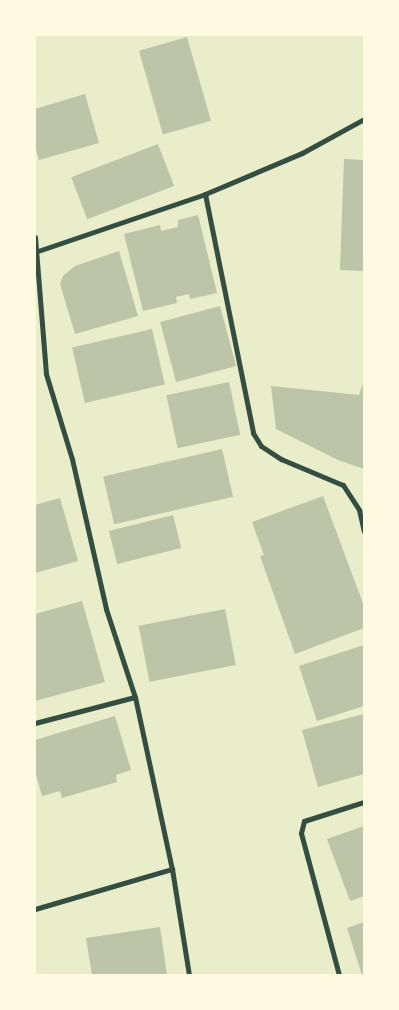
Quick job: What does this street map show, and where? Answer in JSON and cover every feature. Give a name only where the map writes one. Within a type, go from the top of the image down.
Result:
[{"type":"street","points":[[37,252],[205,194],[302,153],[364,119]]},
{"type":"street","points":[[205,194],[254,433],[261,446],[281,459],[343,485],[358,510],[364,531]]},
{"type":"street","points":[[35,236],[46,374],[72,459],[106,609],[135,697],[172,869],[189,975]]},
{"type":"street","points":[[35,723],[135,697]]},
{"type":"street","points":[[339,975],[301,833],[304,821],[364,802]]},
{"type":"street","points":[[35,909],[172,869]]},
{"type":"building","points":[[187,37],[211,121],[163,134],[139,51]]},
{"type":"building","points":[[85,94],[99,143],[39,160],[35,147],[35,109]]},
{"type":"building","points":[[158,144],[174,186],[87,219],[71,177]]},
{"type":"building","points":[[344,159],[364,160],[364,271],[340,270]]},
{"type":"building","points":[[198,215],[217,293],[190,299],[189,294],[176,297],[177,303],[143,311],[124,234],[160,225],[161,231],[178,227],[178,220]]},
{"type":"building","points":[[119,251],[138,316],[75,334],[60,284],[63,276],[75,266]]},
{"type":"building","points":[[220,306],[236,366],[176,382],[160,322]]},
{"type":"building","points":[[152,329],[165,385],[85,403],[72,347]]},
{"type":"building","points":[[364,380],[364,469],[338,460],[276,429],[271,386],[359,395]]},
{"type":"building","points":[[229,382],[240,435],[178,448],[166,395]]},
{"type":"building","points":[[222,449],[233,497],[114,524],[103,476]]},
{"type":"building","points":[[323,496],[364,606],[364,628],[295,654],[260,556],[264,555],[252,522]]},
{"type":"building","points":[[60,498],[78,561],[35,573],[35,505]]},
{"type":"building","points":[[173,515],[181,548],[117,564],[109,531]]},
{"type":"building","points":[[82,601],[105,682],[35,701],[35,614]]},
{"type":"building","points":[[225,609],[236,665],[149,682],[139,626]]},
{"type":"building","points":[[364,645],[364,706],[317,721],[299,666]]},
{"type":"building","points":[[364,714],[364,774],[318,787],[302,730]]},
{"type":"building","points":[[115,716],[131,770],[116,775],[117,782],[62,798],[60,791],[42,796],[35,771],[35,740]]},
{"type":"building","points":[[364,826],[364,896],[350,901],[327,839]]},
{"type":"building","points":[[364,922],[364,975],[362,975],[347,928]]},
{"type":"building","points":[[160,927],[167,975],[92,975],[86,938]]}]
